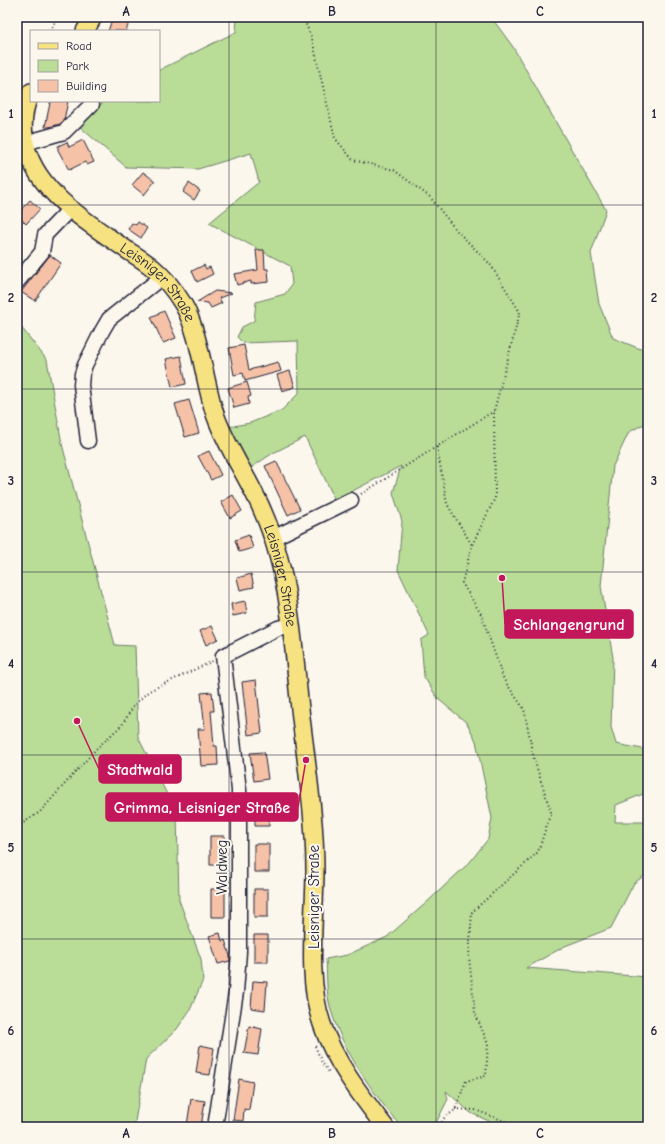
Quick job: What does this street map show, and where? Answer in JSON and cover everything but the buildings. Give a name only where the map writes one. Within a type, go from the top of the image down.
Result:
[{"type":"main road","points":[[86,30],[93,17]]},
{"type":"main road","name":"Leisniger Straße","points":[[30,94],[25,107],[21,146],[28,154],[39,176],[56,196],[89,223],[154,268],[184,305],[196,340],[214,412],[231,452],[258,500],[273,538],[283,577],[290,625],[314,829],[315,876],[313,961],[317,1008],[321,1022],[333,1050],[358,1090],[385,1127]]},
{"type":"street","points":[[21,146],[64,132],[92,104]]},
{"type":"street","points":[[17,282],[42,252],[45,236],[71,208]]},
{"type":"street","points":[[88,441],[81,385],[85,365],[109,319],[162,277]]},
{"type":"street","points":[[273,538],[351,500]]},
{"type":"street","points":[[223,656],[278,628],[290,625]]},
{"type":"street","name":"Waldweg","points":[[215,1127],[236,992],[239,952],[239,790],[223,656]]},
{"type":"path","points":[[51,30],[57,17]]},
{"type":"path","points":[[303,17],[312,39],[335,138],[353,160],[394,170],[430,197],[456,230],[490,264],[520,312],[494,411],[494,498],[472,545],[462,583],[481,614],[504,680],[524,709],[534,759],[551,812],[538,852],[472,912],[469,957],[475,1013],[488,1044],[486,1076],[466,1081],[455,1109],[443,1119],[440,1127]]},
{"type":"path","points":[[351,500],[494,411]]},
{"type":"path","points":[[437,446],[447,504],[472,545]]},
{"type":"path","points":[[17,827],[40,812],[97,748],[122,725],[134,705],[149,691],[223,656]]},
{"type":"path","points":[[455,1109],[475,1110],[524,1127]]},
{"type":"green space","points":[[237,17],[493,17],[494,21],[513,47],[606,210],[591,253],[599,304],[613,338],[648,352],[648,422],[629,432],[613,466],[601,586],[613,658],[611,727],[616,744],[648,750],[648,792],[616,805],[615,822],[648,822],[648,873],[634,883],[611,928],[565,946],[526,968],[648,977],[648,1127],[502,1127],[471,1113],[446,1091],[448,1099],[434,1127],[401,1127],[379,1099],[358,1068],[340,1035],[328,997],[326,959],[347,955],[387,937],[470,862],[488,839],[492,818],[476,741],[467,723],[438,699],[424,677],[421,640],[429,635],[398,570],[402,521],[393,493],[401,466],[335,500],[305,437],[273,453],[249,469],[228,427],[250,423],[282,410],[299,393],[298,341],[243,343],[237,337],[242,327],[254,321],[256,302],[285,294],[292,284],[290,266],[209,223],[259,182],[251,153],[198,169],[126,167],[80,127],[103,102],[160,102],[160,70],[236,32]]},
{"type":"green space","points":[[17,322],[47,360],[62,444],[115,645],[135,646],[138,737],[177,814],[179,900],[201,959],[203,980],[190,1010],[177,1029],[146,1059],[134,1127],[17,1127]]},
{"type":"place","name":"Schlangengrund","points":[[502,578]]},
{"type":"place","name":"Stadtwald","points":[[77,721]]},
{"type":"place","name":"Grimma, Leisniger Straße","points":[[306,760]]}]
